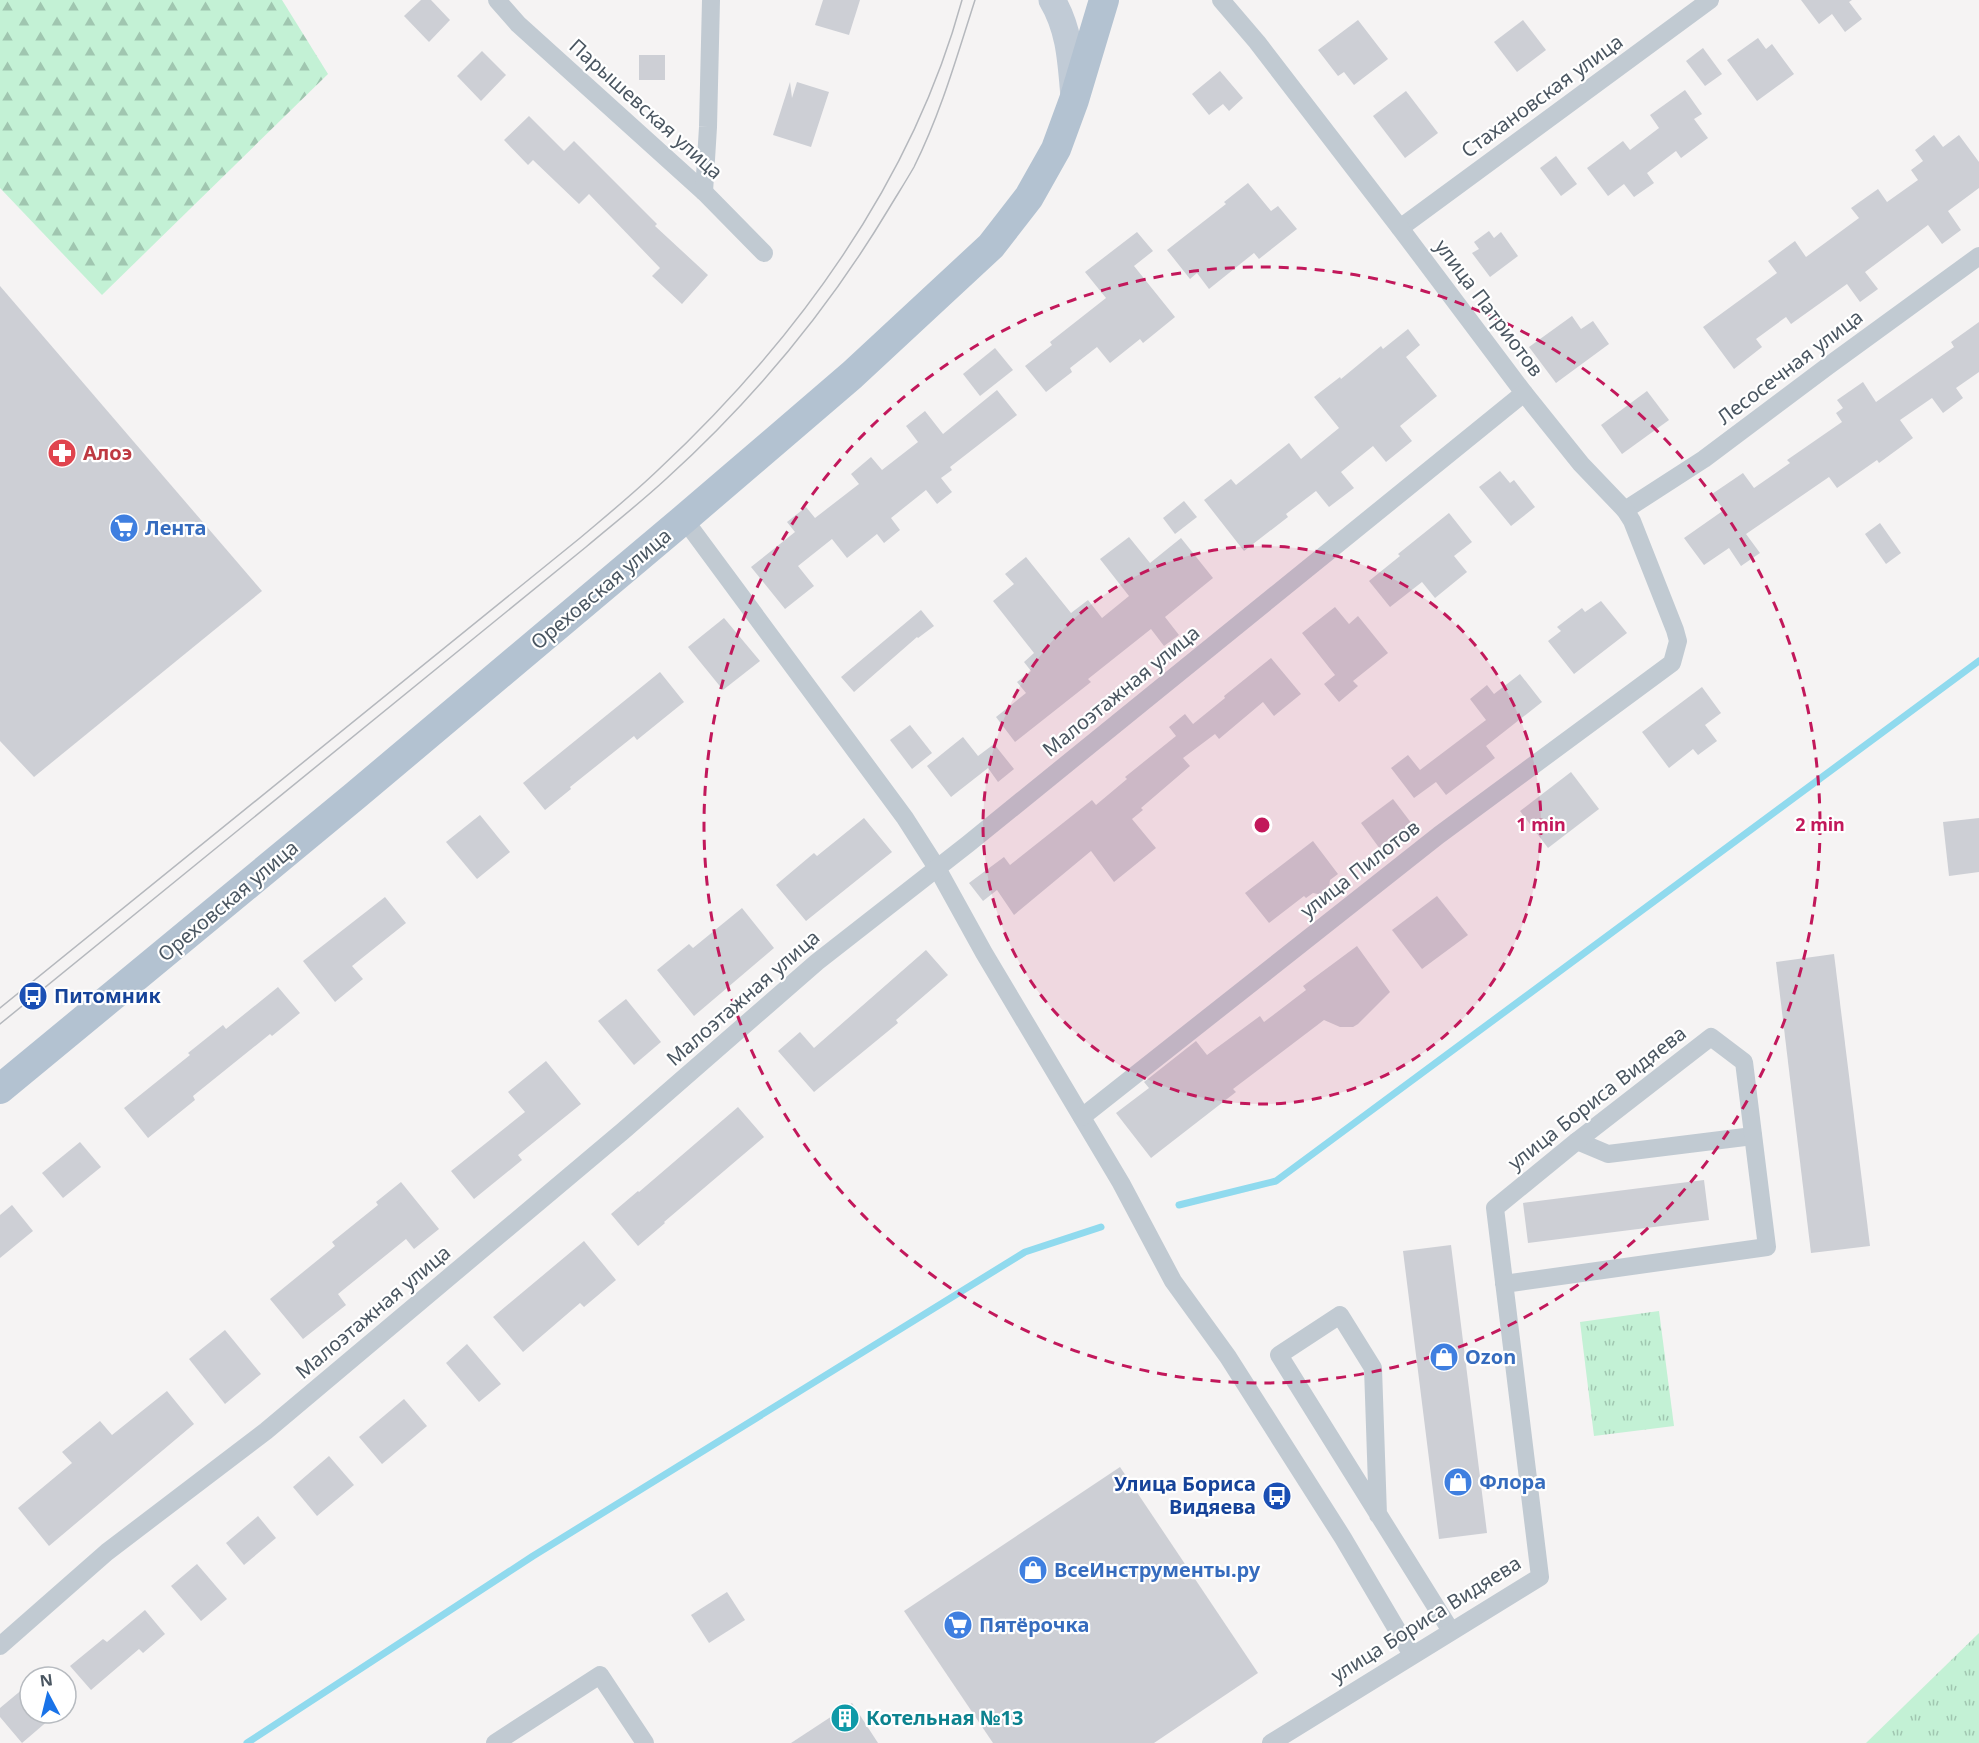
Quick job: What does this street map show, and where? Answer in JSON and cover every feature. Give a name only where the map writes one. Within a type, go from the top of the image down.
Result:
[{"type":"main road","points":[[1052,0],[1059,12],[1069,43],[1074,100]]},
{"type":"main road","name":"Ореховская улица","points":[[0,1089],[356,795],[684,519],[852,375],[991,246],[1029,197],[1056,149],[1074,100],[1102,6]]},
{"type":"street","name":"Парышевская улица","points":[[497,0],[518,24],[704,192],[764,253]]},
{"type":"street","points":[[704,192],[711,0]]},
{"type":"street","name":"улица Патриотов","points":[[1221,0],[1257,42],[1524,393],[1581,464],[1632,520],[1678,641],[1672,663]]},
{"type":"street","name":"Стахановская улица","points":[[1400,228],[1710,0]]},
{"type":"street","name":"Лесосечная улица","points":[[1625,510],[1704,459],[1979,256]]},
{"type":"street","name":"Малоэтажная улица","points":[[0,1647],[107,1552],[266,1431],[623,1131],[817,962],[937,868],[1524,393]]},
{"type":"street","points":[[684,519],[905,818],[937,868],[984,953],[1121,1183],[1173,1281],[1235,1367],[1413,1654]]},
{"type":"street","name":"улица Пилотов","points":[[1082,1117],[1439,835],[1672,663]]},
{"type":"street","name":"улица Бориса Видяева","points":[[1271,1743],[1540,1577],[1504,1284],[1495,1208],[1577,1141],[1712,1037],[1744,1062],[1767,1247],[1504,1284]]},
{"type":"street","points":[[1577,1141],[1608,1154],[1753,1136]]},
{"type":"street","points":[[1378,1515],[1372,1368],[1340,1315],[1279,1354],[1378,1515],[1451,1631]]},
{"type":"street","points":[[495,1743],[600,1675],[645,1743]]},
{"type":"green space","points":[[0,0],[282,0],[328,74],[102,295],[0,188]]},
{"type":"green space","points":[[1659,1311],[1674,1426],[1594,1436],[1580,1322]]},
{"type":"green space","points":[[1979,1633],[1979,1743],[1866,1743]]},
{"type":"building","points":[[421,0],[431,0],[450,20],[429,42],[404,16]]},
{"type":"building","points":[[823,0],[860,0],[849,35],[815,25]]},
{"type":"building","points":[[1801,0],[1852,0],[1849,2],[1862,19],[1845,32],[1832,14],[1819,24]]},
{"type":"building","points":[[1358,20],[1388,59],[1354,85],[1344,72],[1338,76],[1318,50]]},
{"type":"building","points":[[1523,20],[1546,50],[1517,72],[1494,42]]},
{"type":"building","points":[[1758,38],[1766,49],[1772,44],[1794,74],[1757,101],[1727,60]]},
{"type":"building","points":[[1703,48],[1722,74],[1705,86],[1686,61]]},
{"type":"building","points":[[482,51],[506,75],[481,101],[457,76]]},
{"type":"building","points":[[639,55],[665,55],[665,80],[639,80]]},
{"type":"building","points":[[1220,71],[1243,98],[1229,111],[1223,104],[1209,115],[1192,94]]},
{"type":"building","points":[[790,82],[792,98],[797,82],[829,92],[811,147],[773,135]]},
{"type":"building","points":[[1685,90],[1702,114],[1694,119],[1708,138],[1681,158],[1676,151],[1647,173],[1654,183],[1634,197],[1624,184],[1608,196],[1587,168],[1623,141],[1630,150],[1659,128],[1650,115]]},
{"type":"building","points":[[1406,91],[1438,133],[1405,158],[1373,116]]},
{"type":"building","points":[[529,116],[564,151],[574,141],[657,224],[655,226],[708,275],[682,304],[652,276],[660,268],[589,194],[579,204],[533,160],[528,165],[504,140]]},
{"type":"building","points":[[1934,135],[1943,147],[1959,135],[1979,162],[1979,188],[1948,211],[1961,230],[1942,244],[1928,225],[1865,272],[1878,289],[1860,302],[1847,284],[1791,324],[1786,317],[1756,339],[1762,347],[1734,369],[1703,327],[1777,273],[1768,261],[1795,241],[1806,257],[1859,218],[1851,208],[1878,189],[1887,202],[1918,180],[1911,170],[1923,161],[1915,150]]},
{"type":"building","points":[[1556,156],[1577,184],[1561,196],[1540,168]]},
{"type":"building","points":[[1248,183],[1271,211],[1278,206],[1297,229],[1259,259],[1254,253],[1209,289],[1197,273],[1190,279],[1167,250],[1226,204],[1224,202]]},
{"type":"building","points":[[1489,231],[1494,238],[1501,232],[1518,256],[1490,277],[1472,253],[1479,249],[1474,242]]},
{"type":"building","points":[[1137,232],[1153,251],[1134,266],[1175,317],[1143,343],[1140,339],[1110,363],[1097,347],[1070,368],[1072,372],[1046,392],[1025,366],[1052,345],[1050,342],[1106,298],[1085,272]]},
{"type":"building","points":[[0,286],[262,591],[34,777],[0,741]]},
{"type":"building","points":[[1572,316],[1581,329],[1593,321],[1609,344],[1556,383],[1529,347]]},
{"type":"building","points":[[1979,322],[1979,372],[1956,388],[1963,398],[1943,413],[1932,398],[1900,420],[1913,438],[1879,463],[1877,460],[1837,488],[1829,477],[1746,534],[1760,553],[1741,566],[1729,548],[1704,565],[1684,538],[1724,510],[1712,494],[1743,473],[1754,488],[1790,463],[1787,460],[1842,422],[1836,413],[1843,408],[1837,400],[1863,382],[1876,402],[1954,347],[1951,342]]},
{"type":"building","points":[[1408,329],[1420,345],[1406,357],[1437,396],[1400,426],[1412,441],[1386,462],[1373,446],[1341,472],[1354,488],[1329,507],[1316,491],[1286,514],[1288,517],[1244,551],[1204,500],[1231,479],[1236,485],[1289,443],[1301,459],[1339,428],[1314,397],[1340,377],[1341,379],[1381,346],[1383,349]]},
{"type":"building","points":[[995,348],[1013,370],[980,396],[963,374]]},
{"type":"building","points":[[997,390],[1017,415],[950,467],[952,470],[941,478],[952,492],[937,504],[926,490],[891,518],[900,530],[884,543],[877,534],[847,558],[832,539],[798,566],[814,586],[785,609],[751,567],[795,532],[787,522],[806,507],[815,518],[859,484],[851,474],[871,457],[882,470],[918,442],[906,426],[925,411],[943,434]]},
{"type":"building","points":[[1647,391],[1669,420],[1622,454],[1601,425]]},
{"type":"building","points":[[1500,471],[1510,483],[1514,480],[1535,507],[1511,526],[1479,487]]},
{"type":"building","points":[[1184,501],[1197,517],[1175,534],[1163,518]]},
{"type":"building","points":[[1449,513],[1472,542],[1454,556],[1467,572],[1435,598],[1422,582],[1390,607],[1369,581]]},
{"type":"building","points":[[1880,523],[1901,553],[1886,564],[1865,534]]},
{"type":"building","points":[[1129,537],[1150,563],[1181,538],[1213,578],[1165,617],[1179,635],[1164,646],[1151,629],[1088,679],[1091,682],[1015,742],[996,717],[1026,693],[1017,682],[1031,671],[1024,662],[1034,653],[993,601],[1014,584],[1005,574],[1026,557],[1071,613],[1088,600],[1102,618],[1129,596],[1100,559]]},
{"type":"building","points":[[1601,601],[1627,633],[1574,674],[1548,641],[1561,631],[1557,627],[1582,608],[1585,612]]},
{"type":"building","points":[[1335,607],[1349,624],[1358,616],[1388,653],[1353,681],[1358,686],[1339,702],[1324,684],[1335,675],[1302,633]]},
{"type":"building","points":[[921,610],[934,626],[917,637],[854,692],[841,677]]},
{"type":"building","points":[[724,618],[760,661],[723,690],[688,647]]},
{"type":"building","points":[[1271,658],[1301,694],[1274,716],[1263,702],[1219,739],[1215,734],[1183,758],[1190,766],[1141,808],[1143,810],[1132,819],[1156,848],[1114,882],[1091,851],[1014,915],[997,890],[983,901],[969,883],[1004,857],[1010,865],[1092,800],[1096,805],[1127,779],[1125,777],[1176,736],[1169,727],[1185,714],[1193,724]]},
{"type":"building","points":[[660,672],[684,702],[637,740],[634,736],[545,810],[523,783]]},
{"type":"building","points":[[1520,674],[1542,702],[1486,746],[1495,758],[1446,795],[1436,782],[1414,798],[1391,768],[1408,755],[1420,770],[1486,720],[1470,699],[1487,685],[1494,694]]},
{"type":"building","points":[[1702,687],[1721,713],[1705,725],[1717,741],[1698,755],[1693,749],[1669,768],[1642,732]]},
{"type":"building","points":[[910,725],[932,753],[912,769],[890,740]]},
{"type":"building","points":[[963,737],[978,756],[994,744],[1014,769],[998,782],[988,768],[951,797],[927,766]]},
{"type":"building","points":[[1571,772],[1599,809],[1548,848],[1520,811]]},
{"type":"building","points":[[1393,799],[1412,824],[1380,849],[1361,823]]},
{"type":"building","points":[[480,815],[510,852],[477,879],[446,842]]},
{"type":"building","points":[[864,818],[892,852],[806,921],[776,885],[814,853],[817,856]]},
{"type":"building","points":[[1979,818],[1979,872],[1949,876],[1943,822]]},
{"type":"building","points":[[1313,841],[1338,874],[1330,880],[1329,889],[1322,895],[1313,893],[1306,898],[1304,896],[1269,923],[1245,893]]},
{"type":"building","points":[[1437,896],[1468,935],[1422,969],[1392,930]]},
{"type":"building","points":[[385,897],[406,923],[352,966],[363,979],[335,1002],[303,961]]},
{"type":"building","points":[[742,908],[774,948],[694,1016],[657,970],[689,944],[693,948]]},
{"type":"building","points":[[1357,946],[1390,992],[1353,1027],[1340,1027],[1324,1020],[1233,1089],[1236,1092],[1151,1158],[1116,1113],[1149,1088],[1144,1082],[1196,1041],[1207,1055],[1260,1016],[1264,1022],[1306,990],[1303,986]]},
{"type":"building","points":[[926,950],[948,975],[896,1020],[898,1023],[814,1092],[778,1051],[800,1032],[814,1048]]},
{"type":"building","points":[[1834,954],[1870,1246],[1811,1253],[1776,962]]},
{"type":"building","points":[[278,987],[300,1013],[193,1096],[195,1100],[148,1138],[124,1108],[223,1025],[226,1029]]},
{"type":"building","points":[[626,999],[661,1042],[634,1065],[598,1021]]},
{"type":"building","points":[[546,1061],[581,1104],[518,1155],[522,1160],[474,1199],[451,1171],[525,1112],[508,1092]]},
{"type":"building","points":[[738,1107],[764,1137],[638,1246],[611,1214]]},
{"type":"building","points":[[80,1142],[101,1167],[63,1198],[42,1173]]},
{"type":"building","points":[[1704,1180],[1709,1220],[1528,1243],[1523,1203]]},
{"type":"building","points":[[401,1182],[439,1229],[414,1249],[406,1239],[338,1294],[346,1305],[303,1339],[270,1299],[335,1246],[332,1242],[378,1205],[376,1202]]},
{"type":"building","points":[[12,1205],[33,1231],[0,1258],[0,1215]]},
{"type":"building","points":[[584,1241],[616,1280],[584,1307],[580,1303],[523,1352],[493,1317]]},
{"type":"building","points":[[1451,1245],[1487,1533],[1439,1539],[1403,1251]]},
{"type":"building","points":[[225,1330],[261,1374],[225,1404],[189,1359]]},
{"type":"building","points":[[467,1344],[501,1384],[479,1402],[446,1363]]},
{"type":"building","points":[[167,1391],[194,1424],[49,1546],[18,1508],[72,1463],[62,1452],[100,1421],[112,1435]]},
{"type":"building","points":[[404,1399],[427,1426],[382,1464],[359,1437]]},
{"type":"building","points":[[329,1456],[354,1485],[317,1516],[293,1487]]},
{"type":"building","points":[[1120,1467],[1258,1673],[1154,1743],[993,1743],[904,1611]]},
{"type":"building","points":[[258,1516],[276,1538],[244,1565],[226,1543]]},
{"type":"building","points":[[197,1564],[227,1599],[201,1621],[171,1586]]},
{"type":"building","points":[[727,1592],[745,1620],[709,1643],[691,1615]]},
{"type":"building","points":[[145,1610],[165,1634],[143,1653],[139,1649],[91,1690],[78,1675],[78,1665],[71,1665],[103,1639],[107,1642]]},
{"type":"building","points":[[18,1693],[18,1725],[43,1725],[22,1743],[0,1717],[0,1708]]},
{"type":"building","name":"Котельная №13","points":[[852,1703],[878,1743],[791,1743]]},
{"type":"waterway","points":[[1179,1205],[1276,1181],[1979,661]]},
{"type":"waterway","points":[[247,1743],[533,1556],[1025,1252],[1101,1227]]},
{"type":"tram line","points":[[0,1008],[580,538],[649,479],[708,421],[801,313],[843,256],[880,195],[913,133],[940,67],[962,0]]},
{"type":"tram line","points":[[0,1024],[626,514],[729,418],[787,353],[840,283],[911,172],[924,147],[940,105],[975,0]]},
{"type":"place","name":"Алоэ","points":[[62,453]]},
{"type":"place","name":"Лента","points":[[124,528]]},
{"type":"place","name":"Питомник","points":[[33,996]]},
{"type":"place","name":"Ozon","points":[[1444,1357]]},
{"type":"place","name":"Флора","points":[[1458,1482]]},
{"type":"place","name":"Улица Бориса Видяева","points":[[1277,1496]]},
{"type":"place","name":"ВсеИнструменты.ру","points":[[1033,1570]]},
{"type":"place","name":"Пятёрочка","points":[[958,1625]]},
{"type":"place","name":"Котельная №13","points":[[845,1718]]}]
